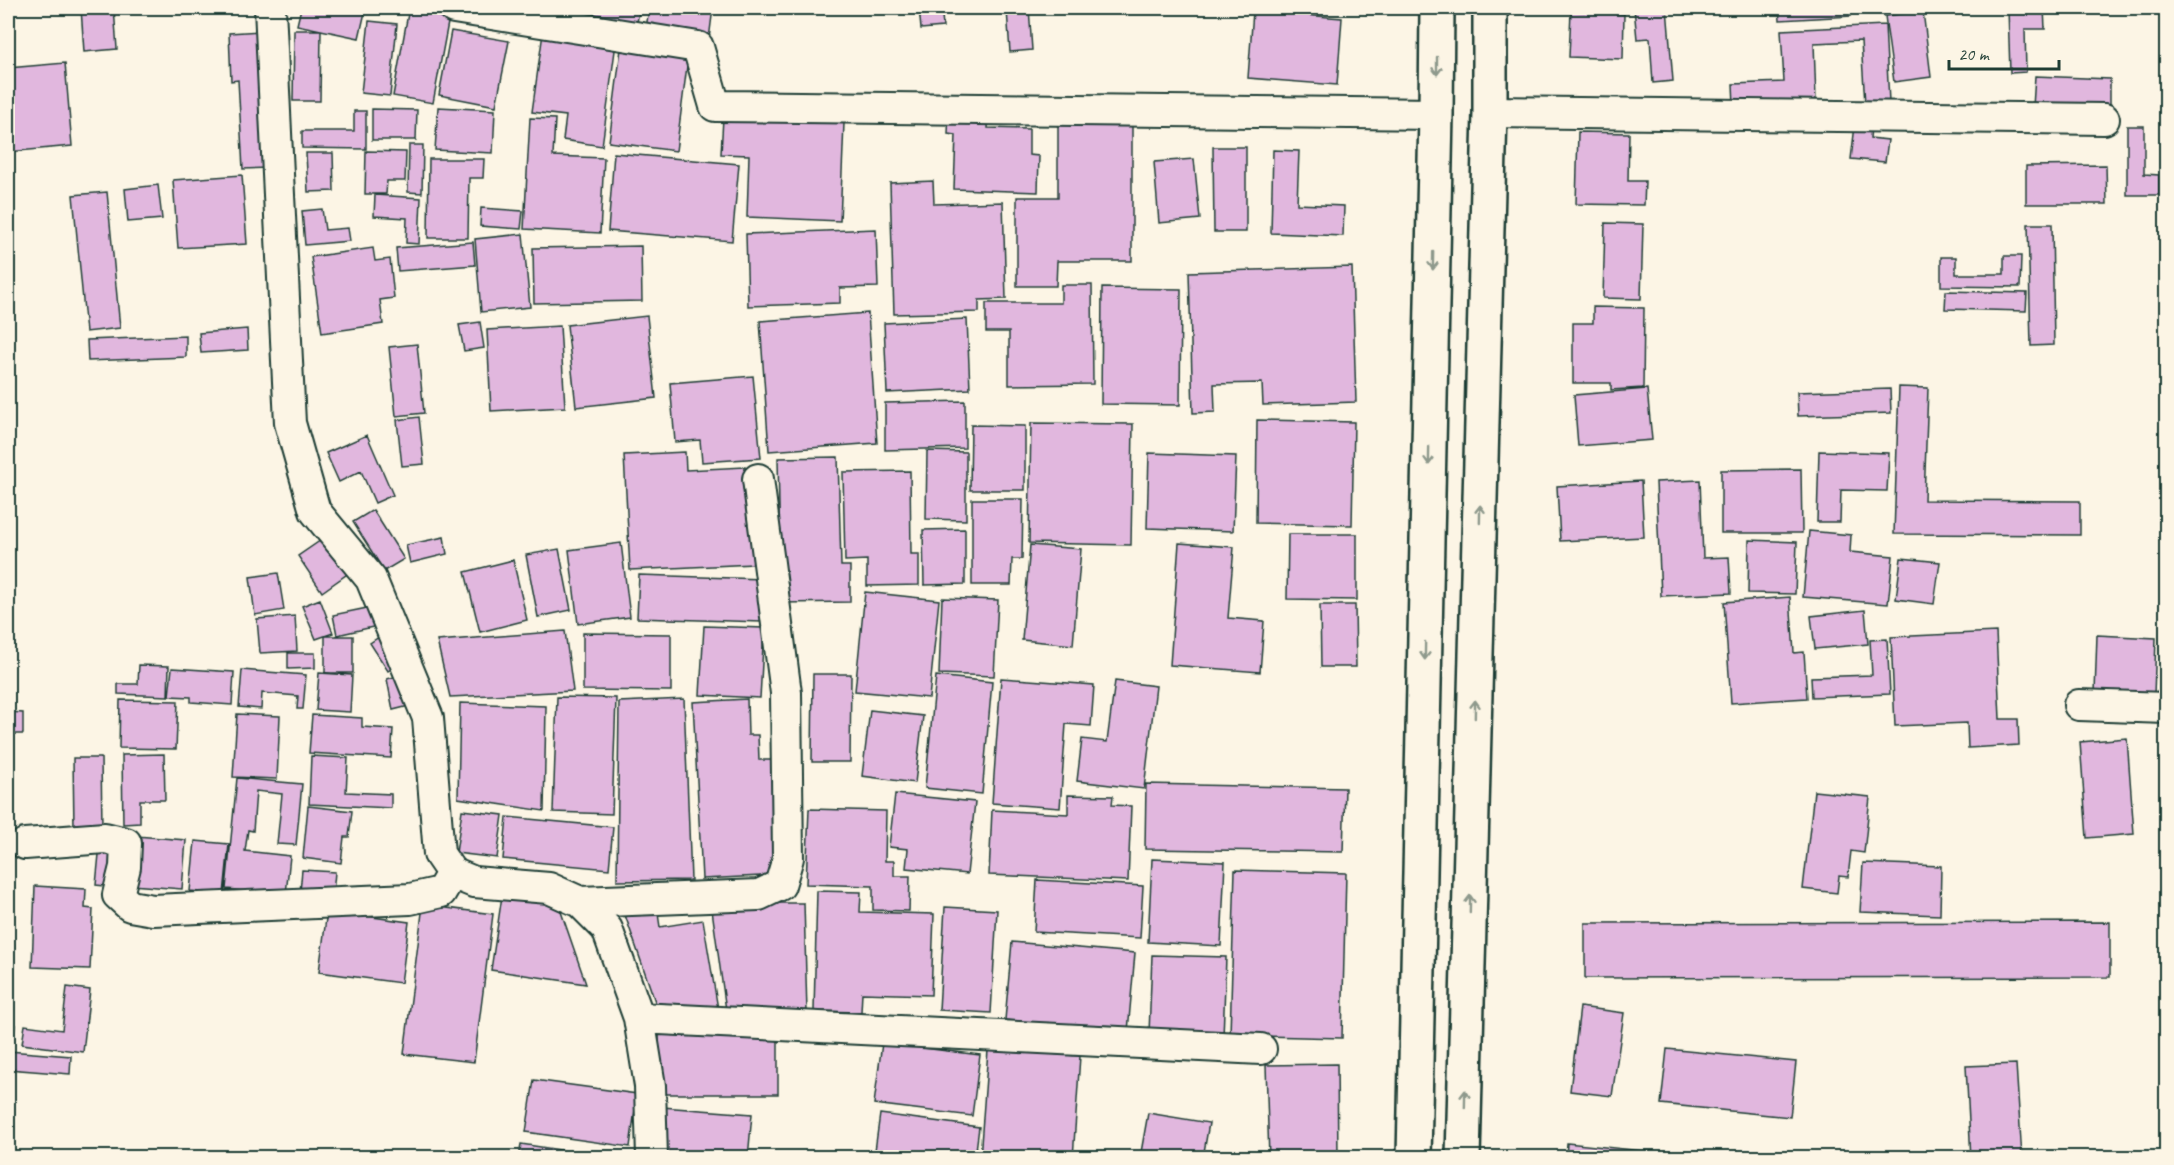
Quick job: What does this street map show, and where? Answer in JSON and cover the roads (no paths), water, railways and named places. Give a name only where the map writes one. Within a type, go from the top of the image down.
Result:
[{"type":"highway","points":[[1414,1158],[1437,8]]},
{"type":"highway","points":[[1463,1158],[1490,112],[1490,8]]},
{"type":"street","points":[[270,8],[290,423],[315,511],[371,579],[428,718],[439,854],[452,873],[474,882],[549,888],[580,903],[607,929],[639,1018],[650,1086],[652,1158]]},
{"type":"street","points":[[454,8],[698,47],[715,106],[1436,114]]},
{"type":"street","points":[[1490,112],[2104,119]]},
{"type":"street","points":[[580,903],[759,895],[780,885],[788,858],[786,693],[758,479]]},
{"type":"street","points":[[2079,705],[2166,708]]},
{"type":"street","points":[[25,844],[105,838],[126,843],[125,867],[118,896],[130,906],[153,910],[410,899],[441,892],[452,873]]},
{"type":"street","points":[[639,1018],[1261,1049]]}]
